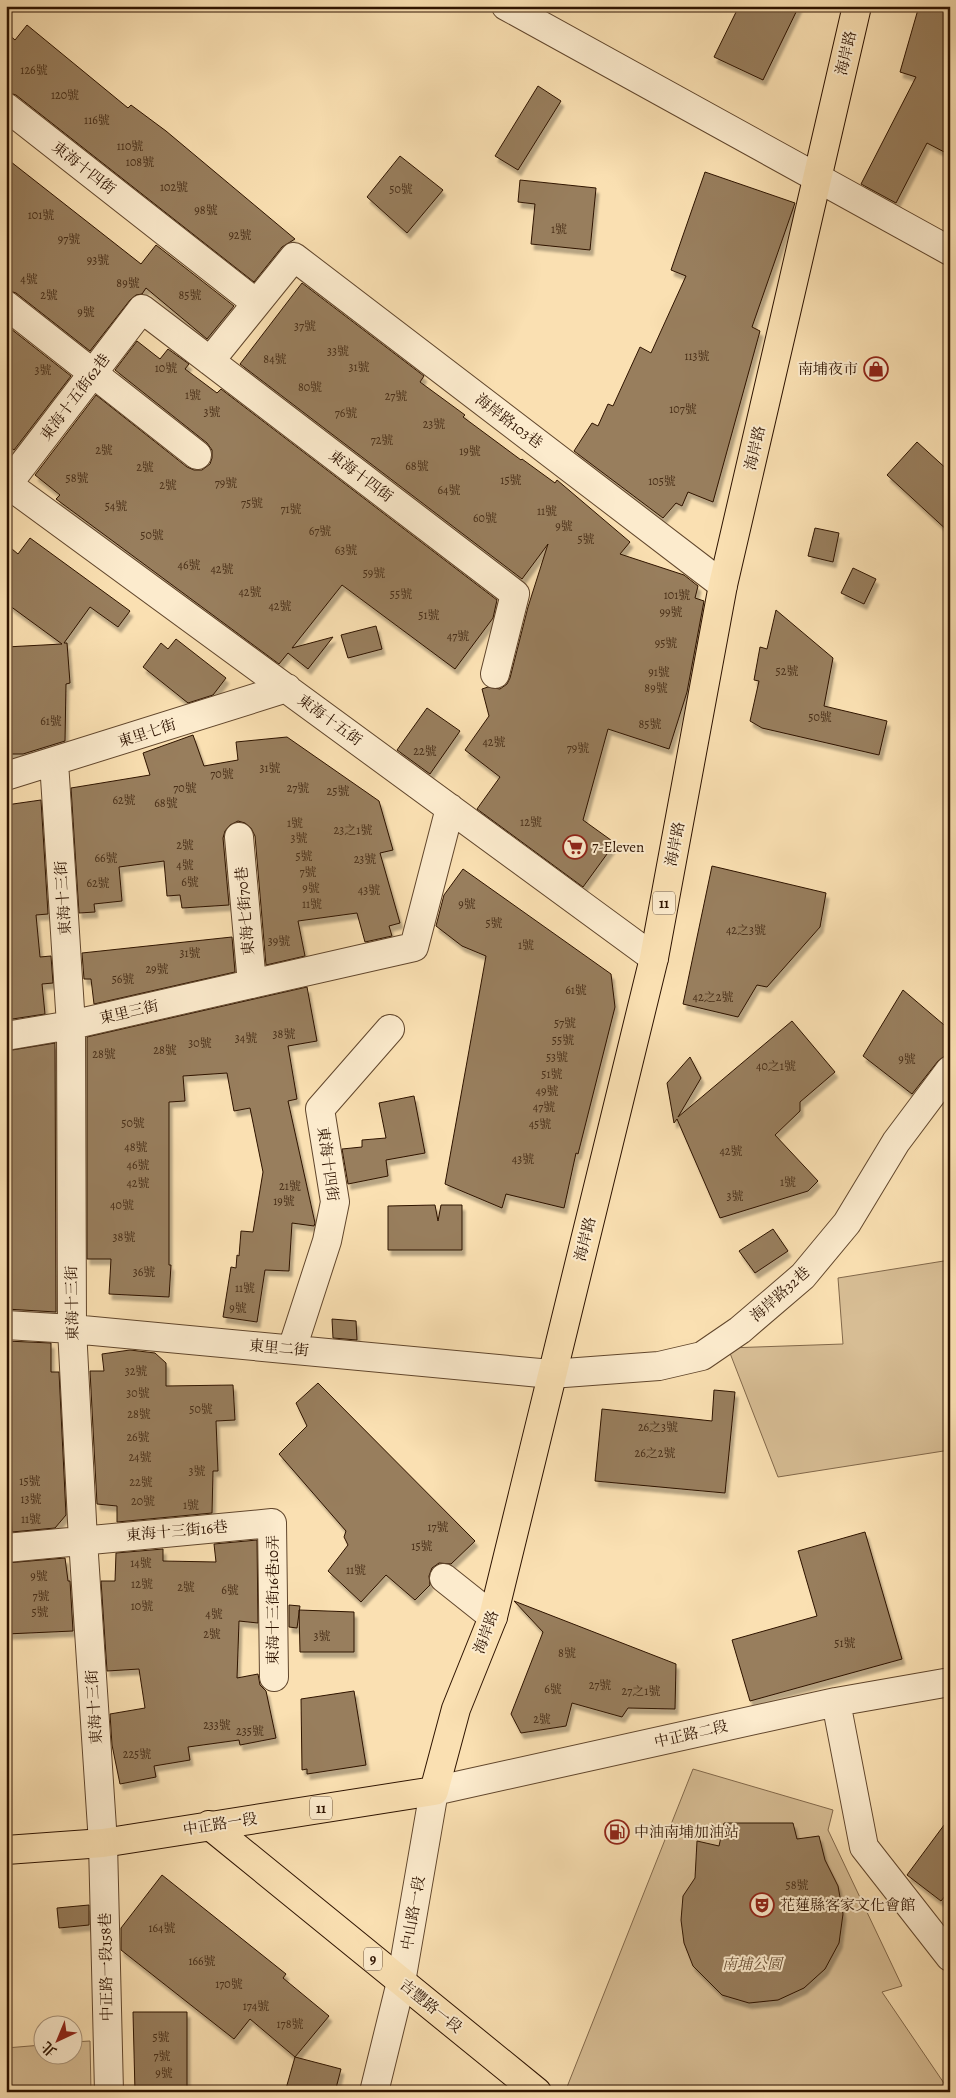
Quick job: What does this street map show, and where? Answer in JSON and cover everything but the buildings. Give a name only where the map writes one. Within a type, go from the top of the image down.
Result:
[{"type":"main road","name":"海岸路","points":[[434,1791],[456,1709],[493,1617],[654,958],[723,585],[857,6]]},
{"type":"main road","name":"中正路一段","points":[[6,1850],[103,1842],[434,1791]]},
{"type":"main road","name":"吉豐路一段","points":[[209,1825],[537,2092]]},
{"type":"street","points":[[506,6],[950,251]]},
{"type":"street","name":"東海十四街","points":[[6,107],[256,303]]},
{"type":"street","name":"海岸路103巷","points":[[256,303],[294,256],[723,585]]},
{"type":"street","points":[[210,361],[256,303]]},
{"type":"street","points":[[6,305],[197,455]]},
{"type":"street","name":"東海十四街","points":[[142,309],[515,594],[494,674]]},
{"type":"street","name":"東海十五街62巷","points":[[7,483],[142,309]]},
{"type":"street","name":"東海十五街","points":[[7,483],[654,958]]},
{"type":"street","name":"東里七街","points":[[6,776],[287,688]]},
{"type":"street","name":"東海十三街","points":[[54,762],[72,1025],[72,1329],[82,1540],[103,1842]]},
{"type":"street","points":[[252,984],[414,947],[450,808]]},
{"type":"street","name":"東海七街70巷","points":[[239,837],[252,984]]},
{"type":"street","name":"東里三街","points":[[6,1036],[72,1025],[252,984]]},
{"type":"street","name":"東海十四街","points":[[292,1349],[327,1241],[335,1202],[320,1109],[390,1029]]},
{"type":"street","name":"海岸路32巷","points":[[551,1374],[659,1366],[702,1356],[740,1330],[803,1276],[847,1223],[896,1142],[950,1070]]},
{"type":"street","name":"東里二街","points":[[6,1325],[72,1329],[551,1374]]},
{"type":"street","name":"東海十三街16巷","points":[[6,1548],[272,1523]]},
{"type":"street","name":"東海十三街16巷10弄","points":[[272,1523],[274,1677]]},
{"type":"street","points":[[444,1578],[493,1617]]},
{"type":"street","name":"中正路二段","points":[[434,1791],[836,1702],[950,1682]]},
{"type":"street","points":[[836,1702],[864,1847],[950,1957]]},
{"type":"street","name":"中山路一段","points":[[374,2092],[401,1982],[434,1791]]},
{"type":"street","name":"中正路一段158巷","points":[[103,1842],[109,2092]]},
{"type":"green space","points":[[950,1260],[950,1450],[778,1477],[728,1348],[843,1344],[838,1278]]},
{"type":"green space","name":"南埔公園","points":[[693,1769],[833,1810],[828,1830],[902,1986],[882,1992],[950,2092],[565,2092]]},
{"type":"green space","points":[[82,2041],[90,2041],[91,2092],[6,2092],[6,2048],[32,2046],[32,2066],[82,2066]]},
{"type":"place","name":"南埔夜市","points":[[876,369]]},
{"type":"place","name":"7-Eleven","points":[[575,847]]},
{"type":"place","name":"中油南埔加油站","points":[[617,1832]]},
{"type":"place","name":"花蓮縣客家文化會館","points":[[762,1905]]}]
